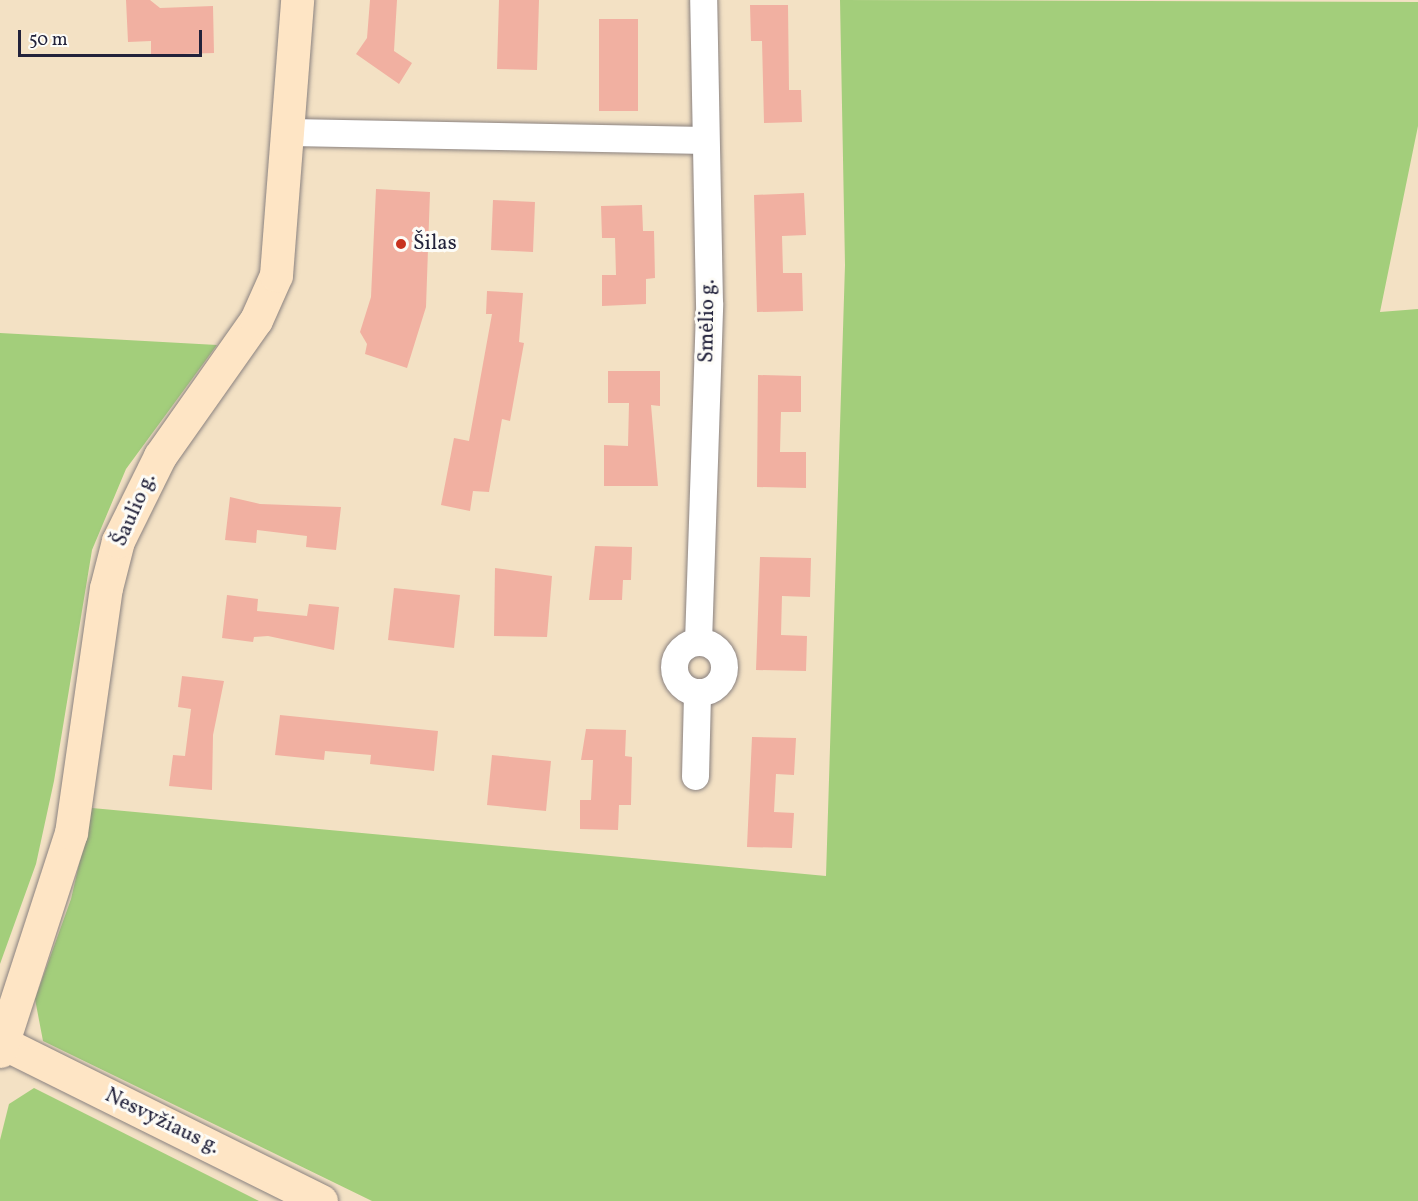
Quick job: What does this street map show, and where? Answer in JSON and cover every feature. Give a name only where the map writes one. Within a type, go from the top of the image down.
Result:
[{"type":"street","name":"Šaulio g.","points":[[1,1045],[71,833],[106,588],[118,541],[160,456],[256,320],[276,275],[291,132],[297,0]]},
{"type":"street","name":"Smėlio g.","points":[[698,642],[709,303],[703,0]]},
{"type":"street","points":[[291,132],[705,140]]},
{"type":"street","points":[[698,642],[717,649],[724,668],[716,686],[698,693],[685,689],[673,667],[686,645],[698,642]]},
{"type":"street","points":[[696,777],[698,693]]},
{"type":"street","name":"Nesvyžiaus g.","points":[[1,1045],[321,1201]]},
{"type":"green space","points":[[840,0],[1418,2],[1418,126],[1380,312],[1418,309],[1418,1201],[372,1201],[43,1041],[35,999],[71,899],[92,808],[826,876],[845,265]]},
{"type":"green space","points":[[0,333],[217,345],[126,469],[92,550],[54,781],[36,864],[0,964]]},
{"type":"green space","points":[[34,1088],[259,1201],[0,1201],[0,1140],[9,1104]]},
{"type":"building","points":[[126,0],[150,0],[160,8],[213,6],[214,53],[151,55],[151,41],[128,42]]},
{"type":"building","points":[[370,0],[397,0],[394,51],[412,63],[399,84],[356,54],[367,38]]},
{"type":"building","points":[[499,0],[539,0],[537,70],[497,69]]},
{"type":"building","points":[[750,5],[788,5],[789,90],[801,90],[802,122],[764,123],[762,41],[751,41]]},
{"type":"building","points":[[599,19],[638,19],[638,111],[599,111]]},
{"type":"building","name":"Šilas","points":[[376,189],[430,192],[426,307],[407,368],[365,354],[367,344],[360,332],[371,297]]},
{"type":"building","points":[[804,193],[806,235],[782,236],[783,273],[802,273],[803,311],[757,312],[754,195]]},
{"type":"building","points":[[493,200],[535,202],[533,252],[491,250]]},
{"type":"building","points":[[642,205],[643,231],[654,231],[655,278],[646,279],[646,304],[602,306],[602,275],[616,275],[615,238],[602,238],[601,206]]},
{"type":"building","points":[[487,291],[523,293],[519,342],[524,343],[510,421],[502,419],[489,492],[473,491],[470,511],[441,505],[454,438],[469,441],[492,314],[486,314]]},
{"type":"building","points":[[608,371],[660,371],[660,406],[651,405],[658,486],[604,486],[604,445],[628,446],[629,403],[608,403]]},
{"type":"building","points":[[758,375],[801,376],[801,412],[781,412],[780,452],[806,452],[806,488],[757,487]]},
{"type":"building","points":[[230,497],[260,504],[341,507],[336,550],[306,547],[307,536],[257,530],[256,543],[225,540]]},
{"type":"building","points":[[595,546],[632,547],[631,580],[623,580],[622,600],[589,600]]},
{"type":"building","points":[[760,557],[811,558],[810,597],[782,596],[781,635],[807,636],[806,671],[756,670]]},
{"type":"building","points":[[495,568],[552,576],[547,637],[494,636]]},
{"type":"building","points":[[394,588],[460,595],[454,648],[388,640]]},
{"type":"building","points":[[227,595],[258,599],[257,611],[307,616],[309,604],[339,607],[334,650],[268,636],[254,637],[253,642],[222,638]]},
{"type":"building","points":[[182,676],[224,681],[213,735],[212,790],[169,786],[173,755],[185,756],[191,709],[178,707]]},
{"type":"building","points":[[280,715],[438,731],[434,771],[370,764],[371,755],[325,751],[324,760],[275,755]]},
{"type":"building","points":[[586,729],[626,730],[625,756],[632,757],[631,805],[619,805],[618,830],[580,829],[580,800],[591,800],[593,760],[581,760]]},
{"type":"building","points":[[752,737],[796,738],[794,775],[776,774],[774,812],[794,813],[792,848],[747,847]]},
{"type":"building","points":[[492,755],[551,761],[546,811],[487,805]]},
{"type":"place","name":"Šilas","points":[[401,244]]}]
